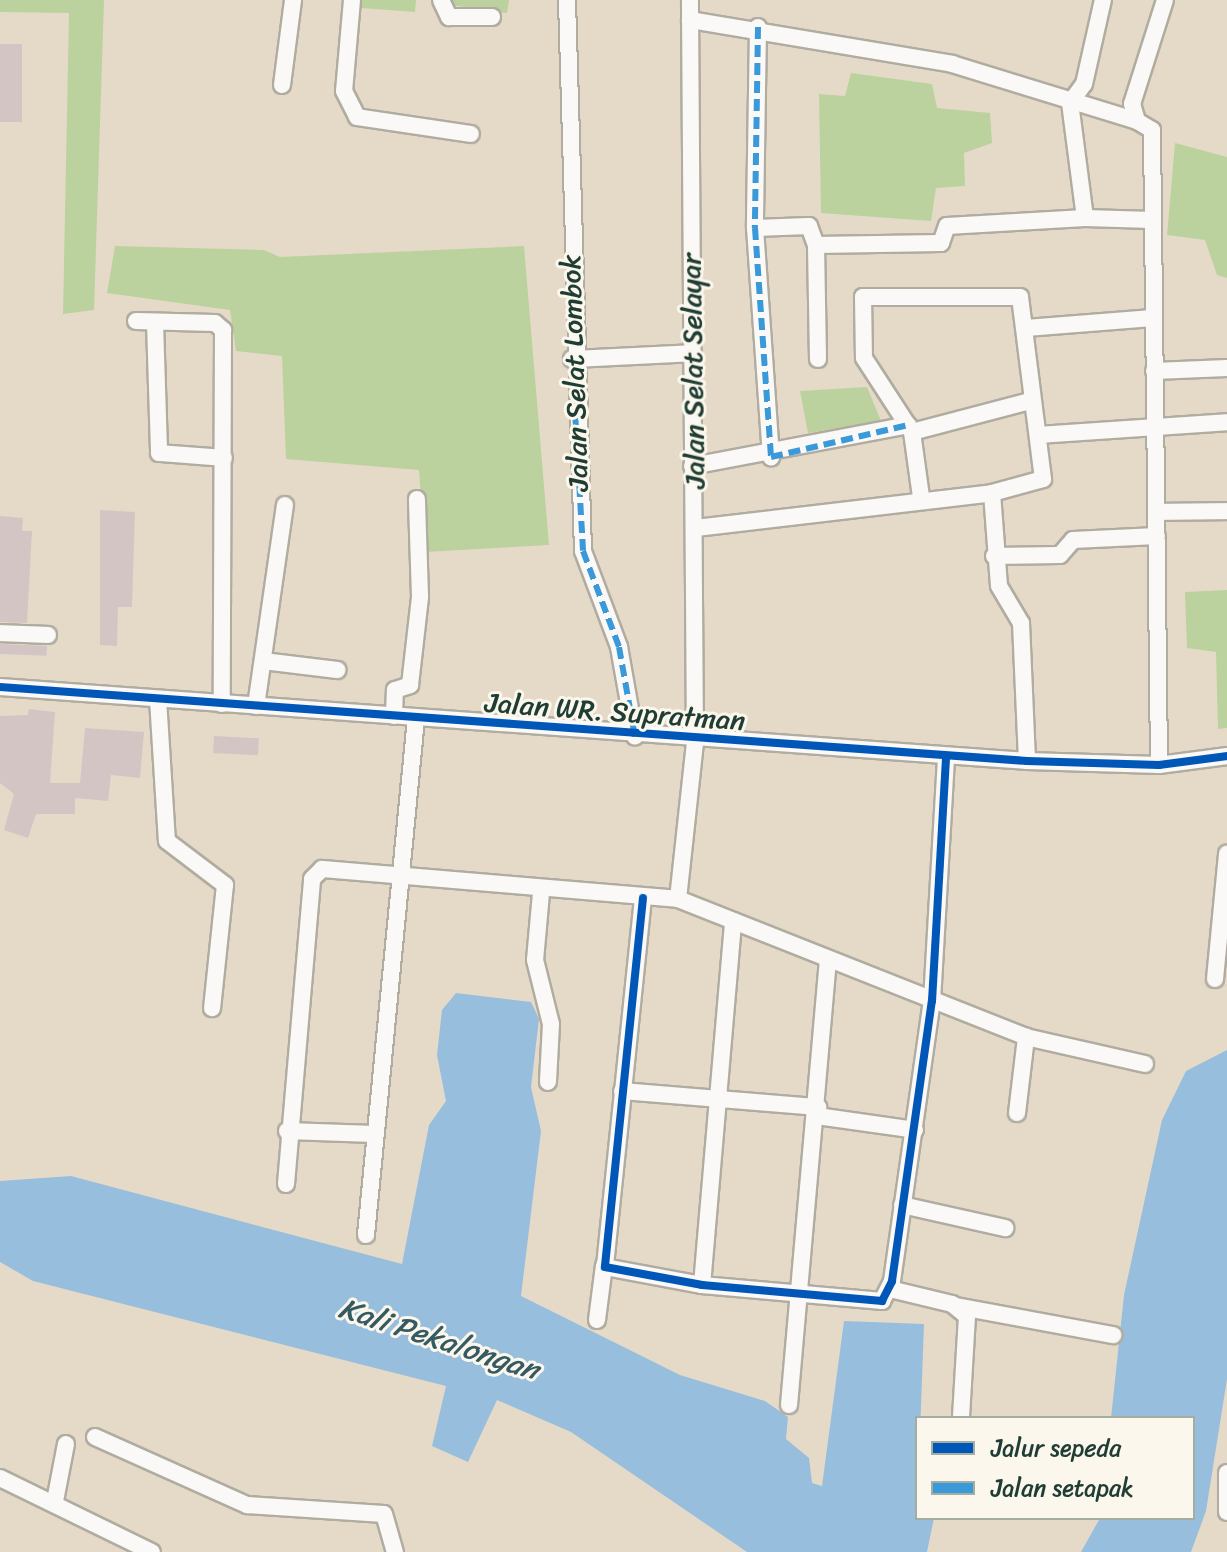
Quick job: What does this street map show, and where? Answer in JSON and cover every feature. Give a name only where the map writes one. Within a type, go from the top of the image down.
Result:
[{"type":"street","points":[[282,85],[293,0]]},
{"type":"street","points":[[352,0],[344,91],[357,117],[471,134]]},
{"type":"street","points":[[441,0],[449,17],[492,17]]},
{"type":"street","name":"Jalan Selat Lombok","points":[[567,0],[572,359],[583,551],[619,647],[635,737]]},
{"type":"street","name":"Jalan Selat Selayar","points":[[678,899],[695,736],[696,528],[692,466],[690,0]]},
{"type":"street","points":[[1085,218],[1075,97],[1103,0]]},
{"type":"street","points":[[1135,114],[1165,0]]},
{"type":"street","points":[[690,20],[758,27],[952,64],[1135,114],[1152,130],[1154,429],[1159,512],[1159,765]]},
{"type":"street","points":[[758,27],[755,228],[771,457]]},
{"type":"street","points":[[816,245],[941,243],[947,226],[1085,218],[1152,220]]},
{"type":"street","points":[[755,228],[809,226],[816,245],[818,359]]},
{"type":"street","points":[[696,528],[921,497],[992,493],[1043,479],[1030,401],[1023,303],[1012,295],[859,300],[864,358],[910,429],[921,497]]},
{"type":"street","points":[[1026,328],[1153,318]]},
{"type":"street","points":[[136,321],[222,327],[222,691]]},
{"type":"street","points":[[155,323],[159,453],[224,458]]},
{"type":"street","points":[[572,359],[693,353]]},
{"type":"street","points":[[1154,371],[1227,368]]},
{"type":"street","points":[[692,466],[771,457],[1030,401]]},
{"type":"street","points":[[1038,435],[1227,422]]},
{"type":"street","points":[[992,493],[994,556],[1000,588],[1021,623],[1027,761]]},
{"type":"street","points":[[395,702],[410,685],[420,597],[417,499]]},
{"type":"street","points":[[257,693],[285,505]]},
{"type":"street","points":[[1159,512],[1227,511]]},
{"type":"street","points":[[994,556],[1060,555],[1073,540],[1157,536]]},
{"type":"street","points":[[0,633],[48,635]]},
{"type":"street","points":[[263,661],[337,670]]},
{"type":"street","name":"Jalan WR. Supratman","points":[[0,687],[158,699],[222,691],[395,702],[416,719],[635,737],[695,736],[1027,761],[1159,765],[1227,756]]},
{"type":"street","points":[[158,699],[167,841],[225,882],[212,1008]]},
{"type":"street","points":[[366,1235],[416,719]]},
{"type":"street","points":[[604,1265],[612,1273],[702,1285],[879,1301],[890,1289],[932,1001],[946,756]]},
{"type":"street","points":[[1215,979],[1227,854]]},
{"type":"street","points":[[286,1184],[287,1131],[312,875],[322,869],[541,893],[678,899],[828,962],[1026,1037],[1145,1064]]},
{"type":"street","points":[[541,893],[535,960],[551,1024],[548,1082]]},
{"type":"street","points":[[597,1320],[643,898]]},
{"type":"street","points":[[702,1285],[733,921]]},
{"type":"street","points":[[789,1405],[803,1292],[828,962]]},
{"type":"street","points":[[1017,1113],[1026,1037]]},
{"type":"street","points":[[622,1091],[817,1111],[915,1130]]},
{"type":"street","points":[[287,1131],[374,1134]]},
{"type":"street","points":[[902,1205],[1005,1228]]},
{"type":"street","points":[[890,1289],[956,1306],[1113,1335]]},
{"type":"street","points":[[956,1306],[968,1320],[961,1416]]},
{"type":"street","points":[[95,1437],[256,1507],[384,1514],[395,1552]]},
{"type":"street","points":[[55,1501],[66,1444]]},
{"type":"street","points":[[1227,1473],[1227,1512]]},
{"type":"street","points":[[0,1478],[55,1501],[152,1552]]},
{"type":"green space","points":[[0,0],[104,0],[94,310],[63,314],[69,13],[0,12]]},
{"type":"green space","points":[[361,0],[416,0],[415,12],[361,8]]},
{"type":"green space","points":[[451,0],[509,0],[507,13],[450,5]]},
{"type":"green space","points":[[851,73],[932,84],[937,108],[990,113],[992,143],[964,153],[965,186],[936,188],[931,221],[821,213],[819,94],[845,96]]},
{"type":"green space","points":[[1175,143],[1227,157],[1227,278],[1217,275],[1205,240],[1167,235]]},
{"type":"green space","points":[[115,246],[264,250],[280,257],[524,246],[549,545],[425,552],[419,470],[286,459],[282,356],[236,351],[230,310],[107,293]]},
{"type":"green space","points":[[867,387],[881,421],[808,433],[800,391]]},
{"type":"green space","points":[[1227,590],[1227,728],[1218,729],[1216,652],[1187,648],[1185,592]]},
{"type":"water","name":"Kali Pekalongan","points":[[456,993],[531,1002],[539,1019],[531,1087],[541,1131],[521,1296],[680,1375],[765,1401],[788,1417],[786,1439],[809,1458],[812,1483],[822,1486],[844,1321],[924,1324],[921,1416],[915,1416],[915,1520],[934,1520],[927,1552],[747,1552],[571,1432],[497,1400],[468,1462],[432,1446],[446,1386],[33,1281],[0,1262],[0,1181],[71,1176],[402,1264],[429,1125],[446,1101],[437,1055],[442,1010]]},
{"type":"water","points":[[1227,1050],[1227,1379],[1206,1511],[1191,1552],[1081,1552],[1099,1520],[1195,1520],[1195,1416],[1111,1416],[1124,1295],[1162,1120],[1186,1071]]},
{"type":"building","points":[[0,44],[22,44],[22,122],[0,122]]},
{"type":"building","points":[[100,510],[135,512],[132,607],[118,607],[117,646],[100,645]]},
{"type":"building","points":[[0,516],[23,518],[22,531],[32,531],[27,623],[0,622]]},
{"type":"building","points":[[0,644],[47,646],[47,656],[0,654]]},
{"type":"building","points":[[29,709],[55,712],[50,783],[80,783],[85,728],[144,732],[140,778],[111,775],[108,801],[75,798],[75,814],[36,814],[28,838],[4,830],[14,794],[0,783],[0,716],[28,715]]},
{"type":"building","points":[[214,736],[259,738],[258,755],[213,753]]},
{"type":"marked path","points":[[758,27],[755,228],[771,457],[908,425]]},
{"type":"marked path","points":[[572,359],[583,551],[619,647],[635,737]]},
{"type":"cycle path","points":[[0,687],[1027,761],[1159,765],[1227,756]]},
{"type":"cycle path","points":[[643,898],[605,1267],[702,1285],[882,1301],[892,1281],[932,1001],[946,756]]}]
